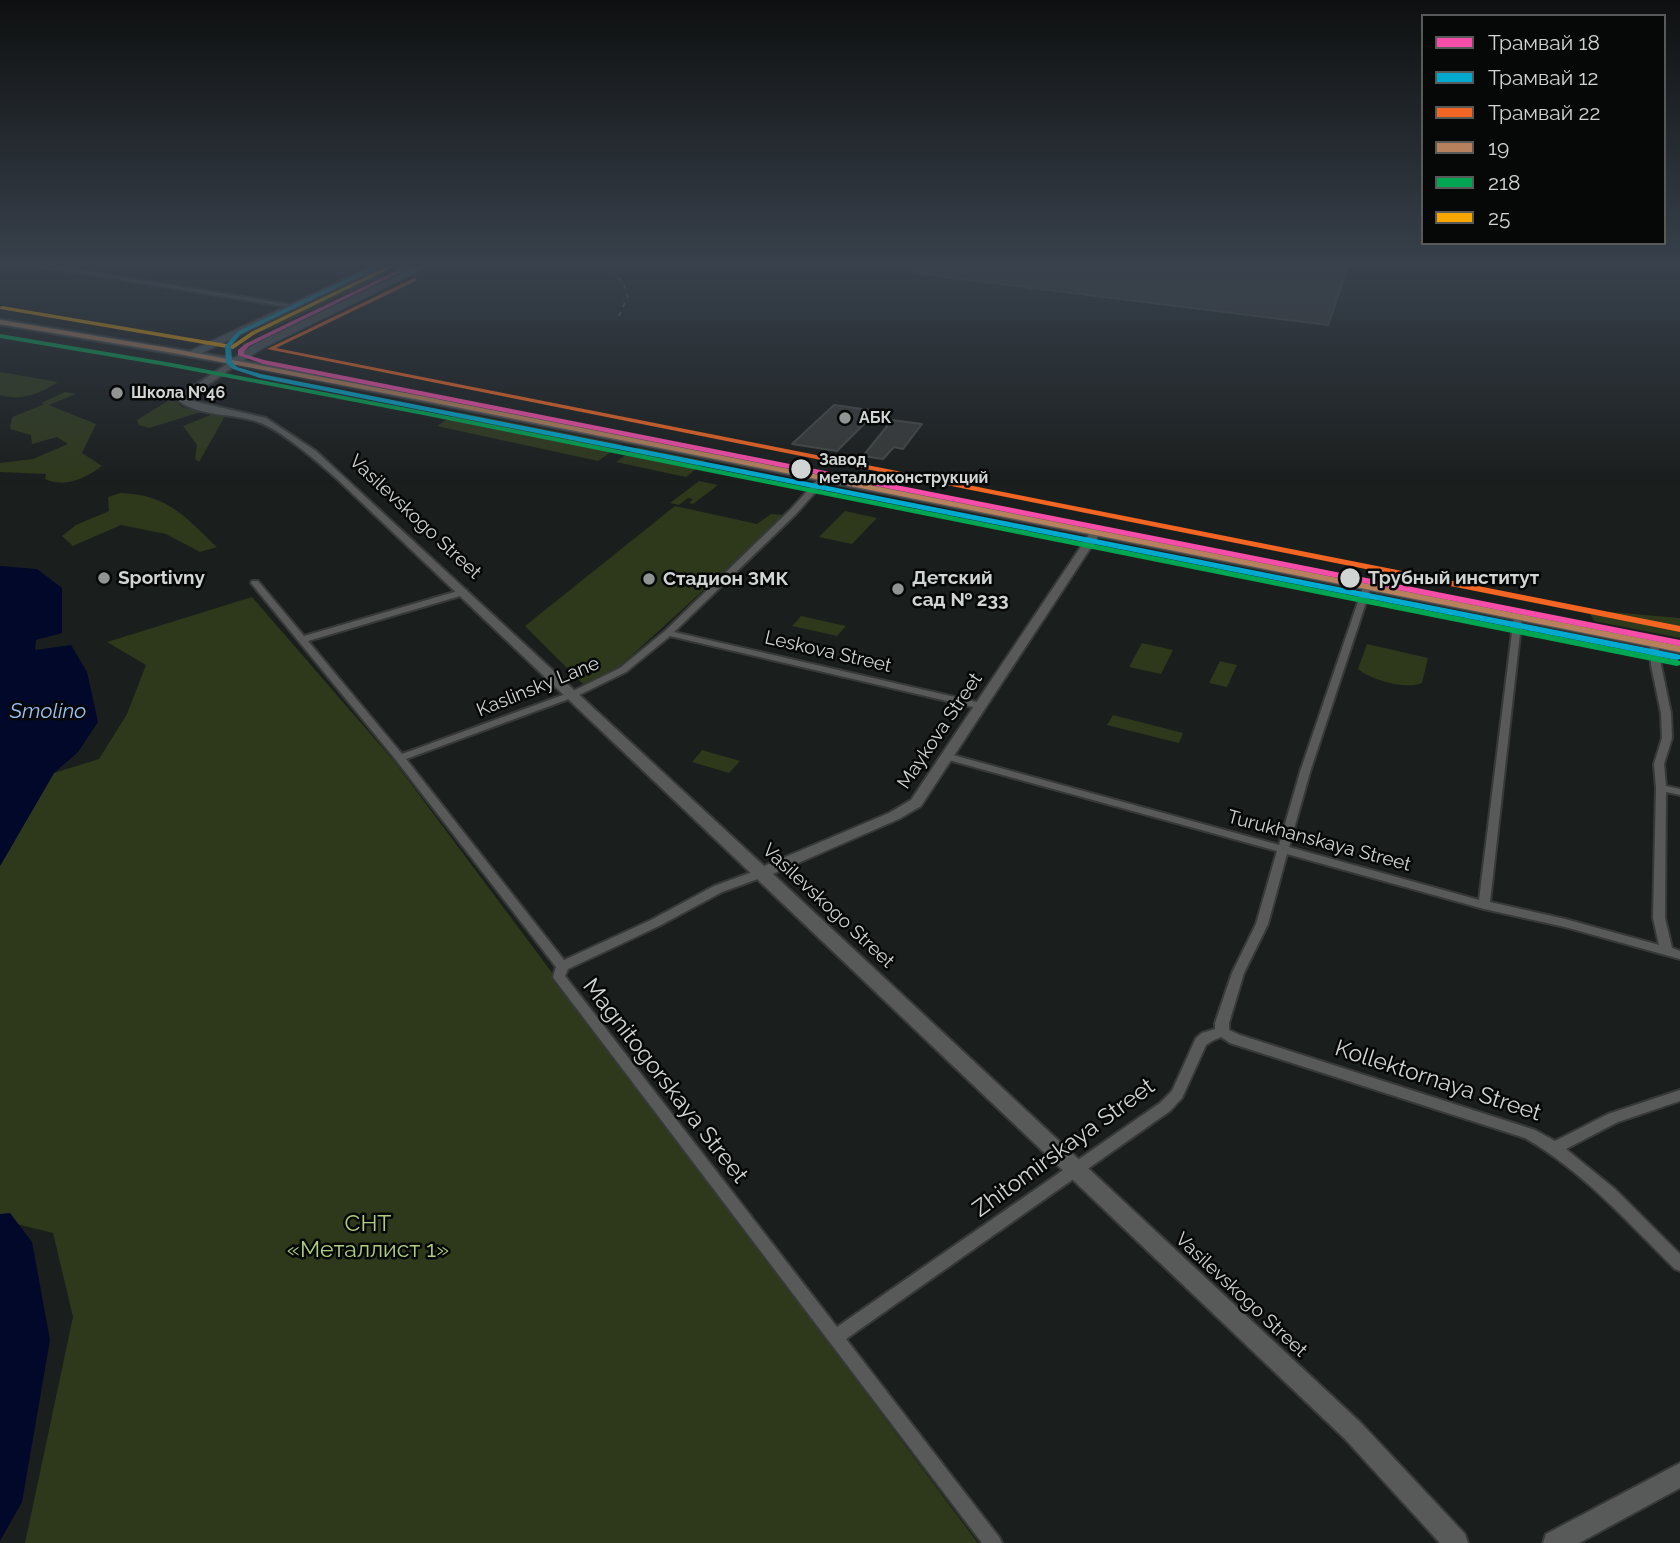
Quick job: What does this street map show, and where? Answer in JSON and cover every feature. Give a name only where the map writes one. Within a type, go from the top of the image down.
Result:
[{"type":"main road","points":[[102,339],[426,399],[1680,649]]},
{"type":"main road","points":[[192,354],[224,339]]},
{"type":"main road","points":[[236,362],[273,339]]},
{"type":"main road","points":[[259,346],[257,353],[261,356],[412,386],[418,388],[426,399]]},
{"type":"street","name":"Vasilevskogo Street","points":[[236,362],[188,394],[184,401],[198,407],[251,415],[273,425],[331,468],[574,694],[1353,1431],[1456,1543]]},
{"type":"street","name":"Kaslinsky Lane","points":[[400,758],[574,694],[623,670],[668,633],[793,512],[824,478]]},
{"type":"street","name":"Maykova Street","points":[[562,966],[655,923],[718,889],[762,873],[906,810],[923,794],[1096,532]]},
{"type":"street","name":"Magnitogorskaya Street","points":[[255,583],[400,758],[562,966],[559,977],[993,1543]]},
{"type":"street","points":[[1222,1032],[1222,1023],[1238,973],[1262,924],[1282,849],[1367,587]]},
{"type":"street","points":[[304,639],[464,592]]},
{"type":"street","points":[[1484,905],[1518,617]]},
{"type":"street","name":"Leskova Street","points":[[668,633],[981,706]]},
{"type":"street","points":[[1656,644],[1656,665],[1666,713],[1667,738],[1659,764],[1659,918],[1666,951]]},
{"type":"street","name":"Turukhanskaya Street","points":[[948,757],[1484,905],[1564,923],[1680,956]]},
{"type":"street","points":[[1661,788],[1680,792]]},
{"type":"street","name":"Kollektornaya Street","points":[[1222,1032],[1235,1039],[1530,1133],[1556,1147],[1578,1165],[1680,1264]]},
{"type":"street","name":"Zhitomirskaya Street","points":[[835,1337],[1165,1107],[1177,1094],[1201,1042],[1222,1032]]},
{"type":"street","points":[[1556,1147],[1613,1118],[1680,1095]]},
{"type":"street","points":[[1555,1543],[1680,1475]]},
{"type":"green space","points":[[0,372],[58,382],[31,395],[8,397],[0,395]]},
{"type":"green space","points":[[65,392],[76,394],[49,405],[96,424],[82,453],[102,466],[82,478],[60,483],[45,479],[46,474],[0,472],[0,463],[33,459],[68,444],[57,437],[32,444],[31,435],[10,429],[12,417],[45,404],[41,403]]},
{"type":"green space","points":[[168,401],[176,401],[182,407],[201,412],[149,428],[139,425],[137,420]]},
{"type":"green space","points":[[458,412],[622,444],[598,461],[437,426]]},
{"type":"green space","points":[[213,414],[225,416],[199,462],[195,459],[197,445],[183,426]]},
{"type":"green space","points":[[637,447],[706,461],[686,477],[616,462]]},
{"type":"green space","points":[[699,481],[718,485],[693,504],[689,503],[693,499],[688,498],[679,505],[670,503]]},
{"type":"green space","points":[[120,493],[151,498],[174,509],[217,547],[200,552],[166,534],[121,525],[73,546],[62,536],[76,525],[109,511],[108,497]]},
{"type":"green space","name":"Стадион ЗМК","points":[[675,506],[757,524],[771,514],[786,515],[618,668],[583,684],[525,626]]},
{"type":"green space","points":[[845,511],[877,518],[852,544],[819,537]]},
{"type":"green space","name":"СНТ «Металлист 1»","points":[[252,597],[394,761],[978,1543],[25,1543],[73,1317],[53,1233],[0,1220],[0,866],[54,773],[99,759],[127,714],[146,665],[107,642]]},
{"type":"green space","points":[[1598,611],[1680,618],[1680,638],[1594,621],[1590,614]]},
{"type":"green space","points":[[801,616],[846,626],[837,636],[792,626]]},
{"type":"green space","points":[[1142,643],[1173,650],[1161,674],[1129,667]]},
{"type":"green space","points":[[1367,644],[1428,658],[1422,683],[1389,683],[1358,669]]},
{"type":"green space","points":[[1220,661],[1237,665],[1227,687],[1209,683]]},
{"type":"green space","points":[[1113,715],[1183,733],[1179,743],[1107,725]]},
{"type":"green space","points":[[702,750],[740,761],[729,773],[692,762]]},
{"type":"water","name":"Smolino","points":[[0,566],[37,569],[62,588],[62,633],[36,640],[35,650],[71,645],[87,672],[98,722],[78,752],[54,773],[0,866]]},
{"type":"water","points":[[10,1213],[32,1242],[50,1340],[22,1502],[0,1541],[0,1214]]},
{"type":"building","points":[[834,405],[877,411],[837,451],[792,444]]},
{"type":"building","points":[[892,420],[922,424],[903,449],[894,447],[883,459],[863,456]]},
{"type":"tram line","name":"12","points":[[234,339],[228,346],[229,363],[235,368],[260,376],[1677,657]]},
{"type":"tram line","name":"18","points":[[259,339],[241,350],[241,355],[263,362],[1680,643]]},
{"type":"tram line","name":"22","points":[[291,339],[270,349],[1680,629]]},
{"type":"transit line","name":"218","points":[[18,339],[172,365],[423,413],[1677,663]]},
{"type":"transit line","name":"19","points":[[102,339],[426,399],[1680,649]]},
{"type":"transit line","name":"25","points":[[186,339],[233,347],[244,339]]},
{"type":"place","name":"Школа №46","points":[[117,393]]},
{"type":"place","name":"АБК","points":[[845,418]]},
{"type":"place","name":"Завод металлоконструкций","points":[[801,469]]},
{"type":"place","name":"Sportivny","points":[[104,578]]},
{"type":"place","name":"Трубный институт","points":[[1350,578]]},
{"type":"place","name":"Стадион ЗМК","points":[[649,579]]},
{"type":"place","name":"Детский сад № 233","points":[[898,589]]}]
